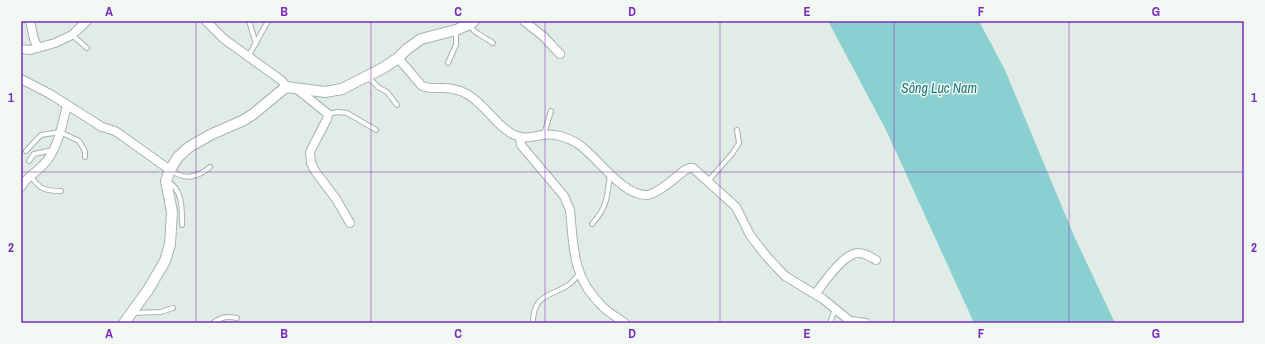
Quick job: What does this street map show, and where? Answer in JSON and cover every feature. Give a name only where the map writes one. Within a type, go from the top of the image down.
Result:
[{"type":"street","points":[[30,21],[34,39],[38,48]]},
{"type":"street","points":[[21,49],[30,50],[55,43],[72,35],[87,21]]},
{"type":"street","points":[[206,21],[224,39],[328,114],[327,120],[310,152],[309,157],[315,171],[336,199],[350,223]]},
{"type":"street","points":[[524,21],[544,37],[560,54]]},
{"type":"street","points":[[124,323],[152,285],[165,261],[169,249],[172,212],[166,181],[170,170],[178,157],[189,147],[212,134],[242,121],[292,88],[325,92],[342,89],[368,77],[398,58],[407,49],[421,39],[456,30],[472,23]]},
{"type":"street","points":[[398,58],[422,86],[426,88],[453,89],[466,94],[478,102],[501,125],[520,137],[532,137],[544,134],[561,136],[576,143],[594,157],[610,174],[627,187],[637,192],[646,195],[654,193],[690,168],[697,171],[736,207],[750,235],[767,257],[785,276],[798,285],[816,294],[850,321],[866,323]]},
{"type":"street","points":[[21,79],[50,94],[102,127],[115,131],[170,170]]},
{"type":"street","points":[[21,187],[31,175],[43,166],[53,150],[60,132],[67,105]]},
{"type":"street","points":[[520,137],[522,145],[564,196],[568,203],[576,264],[583,282],[591,294],[604,308],[625,323]]},
{"type":"street","points":[[816,294],[836,267],[852,254],[858,252],[876,260]]},
{"type":"lane","points":[[249,21],[256,44]]},
{"type":"lane","points":[[248,57],[268,21]]},
{"type":"lane","points":[[472,23],[474,31],[493,43]]},
{"type":"lane","points":[[448,63],[456,45],[456,30]]},
{"type":"lane","points":[[72,35],[87,48]]},
{"type":"lane","points":[[368,77],[387,92],[397,105]]},
{"type":"lane","points":[[544,134],[551,111]]},
{"type":"lane","points":[[328,114],[338,112],[347,113],[376,130]]},
{"type":"lane","points":[[708,181],[732,154],[739,143],[737,130]]},
{"type":"lane","points":[[26,151],[41,134],[60,132],[79,142],[86,151],[85,157]]},
{"type":"lane","points":[[29,161],[34,154],[53,150]]},
{"type":"lane","points":[[170,170],[179,176],[188,177],[203,173],[210,167]]},
{"type":"lane","points":[[592,224],[603,211],[608,192],[610,174]]},
{"type":"lane","points":[[31,175],[37,183],[47,191],[60,191]]},
{"type":"lane","points":[[166,181],[173,184],[179,192],[182,207],[182,224]]},
{"type":"lane","points":[[533,323],[533,313],[537,304],[544,297],[572,283],[580,273]]},
{"type":"lane","points":[[131,312],[161,312],[173,308]]},
{"type":"lane","points":[[830,323],[835,309]]},
{"type":"lane","points":[[213,323],[221,317],[228,316],[237,318]]},
{"type":"water","name":"Sông Lục Nam","points":[[828,21],[979,21],[1005,70],[1075,238],[1115,323],[974,323],[886,130]]}]
